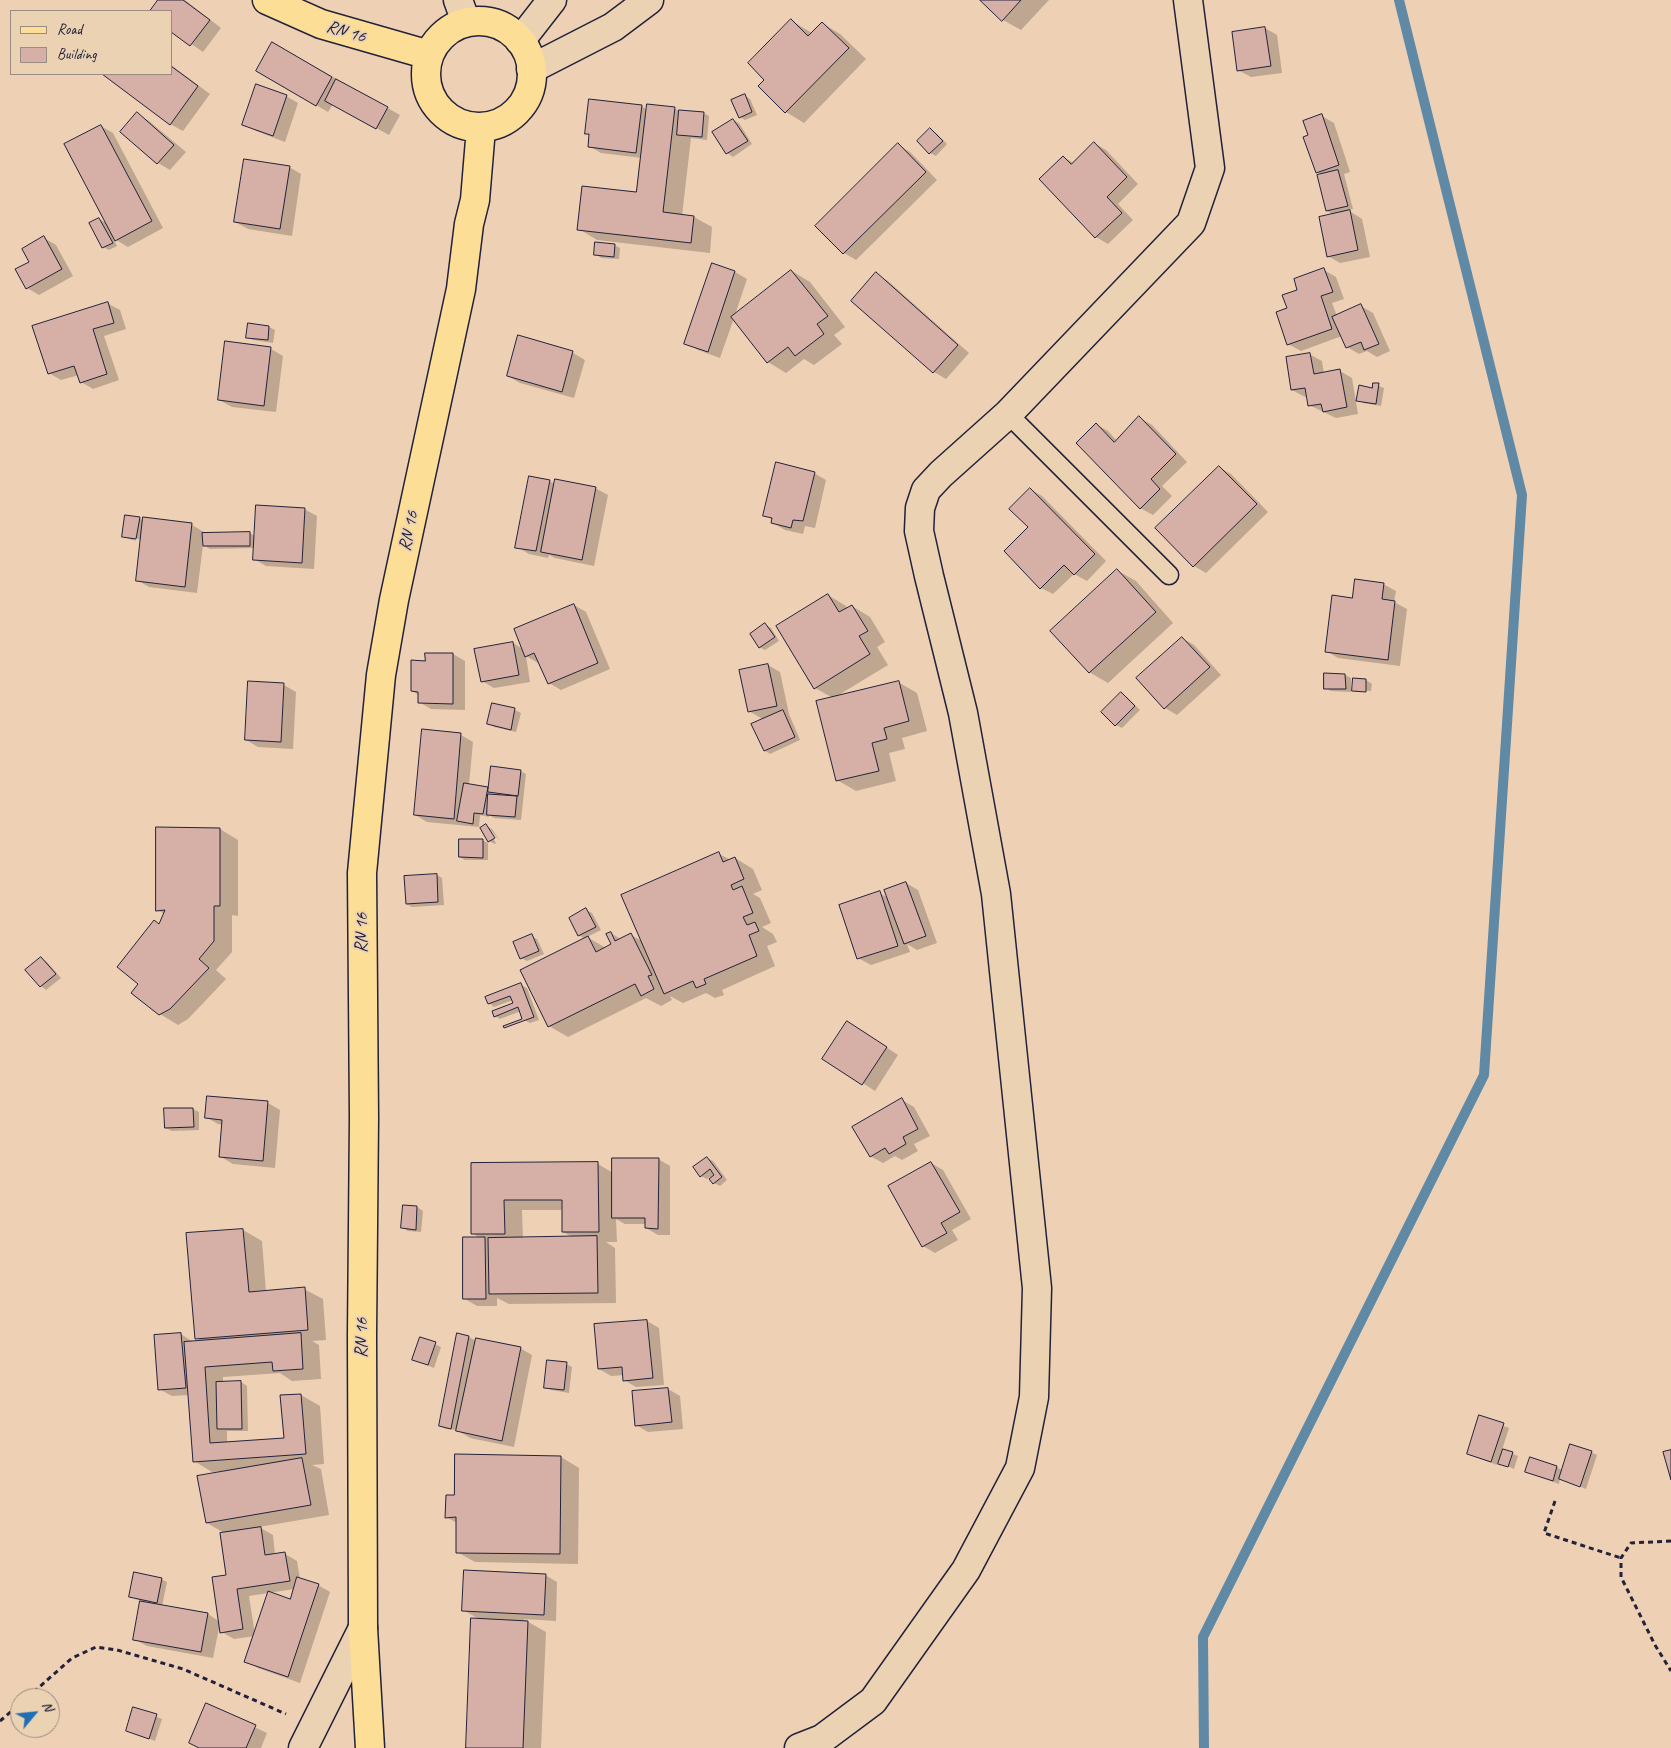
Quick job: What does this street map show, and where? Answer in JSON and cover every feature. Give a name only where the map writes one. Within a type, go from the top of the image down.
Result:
[{"type":"main road","name":"RN 16","points":[[267,0],[321,24],[429,55]]},
{"type":"main road","points":[[462,11],[481,21],[496,24],[509,31],[520,41],[528,54],[531,69],[530,86],[524,102],[513,115],[498,124],[481,128],[464,126],[448,118],[436,105],[428,90],[426,72],[429,55],[437,40],[451,29],[462,11]]},
{"type":"main road","name":"RN 16","points":[[370,1748],[363,1628],[362,1325],[364,1108],[362,873],[381,676],[394,600],[462,289],[475,200],[481,128]]},
{"type":"street","points":[[520,41],[552,0]]},
{"type":"street","points":[[531,69],[613,27],[649,0]]},
{"type":"street","points":[[799,1748],[822,1739],[873,1701],[966,1570],[1020,1468],[1034,1397],[1037,1288],[996,894],[963,713],[919,530],[920,508],[926,490],[941,474],[1008,414],[1191,223],[1210,168],[1188,0]]},
{"type":"street","points":[[309,1737],[363,1628]]},
{"type":"lane","points":[[1008,414],[1169,575]]},
{"type":"path","points":[[1555,1502],[1544,1533],[1621,1558]]},
{"type":"path","points":[[1671,1541],[1631,1543],[1621,1558],[1621,1577],[1655,1645],[1671,1671]]},
{"type":"path","points":[[38,1688],[72,1658],[96,1647],[117,1650],[183,1669],[309,1737]]},
{"type":"path","points":[[0,1722],[10,1713]]},
{"type":"building","points":[[158,0],[183,0],[210,20],[190,46],[172,33],[172,10],[151,10]]},
{"type":"building","points":[[980,0],[1021,0],[1002,21]]},
{"type":"building","points":[[791,19],[808,36],[822,22],[849,48],[785,113],[758,86],[764,80],[748,63]]},
{"type":"building","points":[[1265,27],[1271,66],[1237,71],[1232,32]]},
{"type":"building","points":[[272,42],[332,77],[316,106],[256,71]]},
{"type":"building","points":[[172,67],[198,86],[170,125],[103,75],[172,75]]},
{"type":"building","points":[[336,79],[388,107],[376,129],[325,101]]},
{"type":"building","points":[[256,84],[287,95],[273,136],[242,125]]},
{"type":"building","points":[[745,94],[752,112],[739,118],[731,100]]},
{"type":"building","points":[[589,99],[642,105],[636,153],[588,147],[589,134],[585,134]]},
{"type":"building","points":[[647,104],[675,107],[663,212],[694,216],[691,243],[577,230],[582,186],[636,192]]},
{"type":"building","points":[[679,110],[704,112],[702,137],[677,135]]},
{"type":"building","points":[[137,112],[174,145],[157,164],[120,132]]},
{"type":"building","points":[[1322,114],[1339,165],[1316,173],[1303,137],[1308,135],[1303,121]]},
{"type":"building","points":[[733,119],[748,141],[726,154],[712,132]]},
{"type":"building","points":[[101,125],[152,221],[115,241],[64,144]]},
{"type":"building","points":[[930,128],[943,141],[929,154],[917,141]]},
{"type":"building","points":[[1094,142],[1127,177],[1107,197],[1122,213],[1095,238],[1039,179],[1063,156],[1071,164]]},
{"type":"building","points":[[898,143],[926,172],[843,254],[815,226]]},
{"type":"building","points":[[244,159],[290,166],[280,229],[234,222]]},
{"type":"building","points":[[1338,170],[1348,206],[1326,211],[1317,175]]},
{"type":"building","points":[[1350,210],[1358,250],[1327,257],[1319,217]]},
{"type":"building","points":[[99,218],[113,243],[102,248],[89,223]]},
{"type":"building","points":[[44,236],[62,269],[26,289],[15,269],[29,262],[22,249]]},
{"type":"building","points":[[595,242],[615,244],[614,257],[594,255]]},
{"type":"building","points":[[712,263],[735,271],[708,352],[684,344]]},
{"type":"building","points":[[1324,268],[1333,292],[1321,296],[1332,329],[1287,345],[1276,312],[1287,308],[1282,295],[1297,290],[1294,279]]},
{"type":"building","points":[[791,270],[828,316],[817,324],[824,334],[795,356],[788,347],[767,363],[731,317]]},
{"type":"building","points":[[876,272],[958,345],[933,373],[851,301]]},
{"type":"building","points":[[108,302],[114,323],[93,329],[107,374],[80,383],[74,366],[48,374],[32,326]]},
{"type":"building","points":[[1361,304],[1379,344],[1364,350],[1361,342],[1346,348],[1332,317]]},
{"type":"building","points":[[248,323],[269,326],[268,340],[246,338]]},
{"type":"building","points":[[518,335],[573,351],[562,392],[507,376]]},
{"type":"building","points":[[225,341],[271,347],[264,406],[218,400]]},
{"type":"building","points":[[1310,353],[1314,374],[1340,369],[1347,407],[1323,412],[1321,404],[1308,406],[1305,388],[1291,390],[1286,357]]},
{"type":"building","points":[[1373,383],[1379,383],[1376,404],[1356,401],[1359,385],[1372,388]]},
{"type":"building","points":[[1139,416],[1176,454],[1151,479],[1160,489],[1140,509],[1076,443],[1096,423],[1114,442]]},
{"type":"building","points":[[776,462],[815,472],[803,521],[793,520],[791,528],[771,523],[772,518],[763,516]]},
{"type":"building","points":[[1219,466],[1257,504],[1193,567],[1155,528]]},
{"type":"building","points":[[529,476],[550,480],[536,551],[515,548]]},
{"type":"building","points":[[555,479],[596,487],[582,560],[541,552]]},
{"type":"building","points":[[1030,488],[1095,554],[1074,575],[1064,565],[1040,589],[1004,551],[1028,527],[1009,509]]},
{"type":"building","points":[[256,505],[305,508],[302,563],[253,560]]},
{"type":"building","points":[[125,515],[140,517],[136,539],[122,537]]},
{"type":"building","points":[[143,517],[192,523],[185,587],[136,581]]},
{"type":"building","points":[[250,532],[250,546],[203,546],[202,533]]},
{"type":"building","points":[[1117,569],[1156,612],[1089,673],[1050,631]]},
{"type":"building","points":[[1355,579],[1384,583],[1382,599],[1395,601],[1388,660],[1325,652],[1332,595],[1352,598]]},
{"type":"building","points":[[828,594],[839,612],[852,605],[868,631],[859,636],[870,654],[814,689],[776,626]]},
{"type":"building","points":[[574,604],[598,663],[548,684],[534,653],[525,657],[514,629]]},
{"type":"building","points":[[765,623],[775,637],[759,648],[750,634]]},
{"type":"building","points":[[1182,637],[1210,667],[1164,709],[1136,678]]},
{"type":"building","points":[[513,642],[519,675],[481,682],[474,649]]},
{"type":"building","points":[[425,653],[453,653],[453,704],[418,703],[418,692],[411,691],[411,660],[425,661]]},
{"type":"building","points":[[768,664],[777,706],[748,712],[739,670]]},
{"type":"building","points":[[1324,673],[1345,674],[1346,689],[1324,689]]},
{"type":"building","points":[[1353,678],[1366,679],[1366,692],[1352,691]]},
{"type":"building","points":[[248,681],[284,683],[281,742],[245,740]]},
{"type":"building","points":[[899,681],[909,721],[884,728],[887,739],[872,743],[879,771],[836,781],[816,701]]},
{"type":"building","points":[[1121,692],[1135,706],[1115,726],[1101,712]]},
{"type":"building","points":[[492,703],[515,708],[511,730],[487,724]]},
{"type":"building","points":[[783,710],[795,737],[764,751],[751,724]]},
{"type":"building","points":[[422,729],[461,733],[454,819],[414,815]]},
{"type":"building","points":[[491,766],[521,770],[518,796],[488,792]]},
{"type":"building","points":[[464,783],[488,787],[483,814],[474,813],[473,824],[457,821]]},
{"type":"building","points":[[488,794],[517,796],[515,817],[487,815]]},
{"type":"building","points":[[486,824],[495,838],[488,842],[480,828]]},
{"type":"building","points":[[156,827],[220,828],[220,906],[214,906],[214,941],[199,959],[209,968],[170,1009],[159,1015],[131,993],[138,984],[117,967],[154,920],[159,924],[165,910],[156,911]]},
{"type":"building","points":[[459,839],[483,839],[483,858],[459,857]]},
{"type":"building","points":[[719,852],[723,862],[735,857],[744,879],[731,885],[733,890],[742,886],[753,913],[743,917],[747,925],[755,922],[759,931],[749,935],[757,956],[704,979],[706,984],[696,988],[693,981],[664,994],[621,895]]},
{"type":"building","points":[[437,874],[438,902],[406,904],[404,876]]},
{"type":"building","points":[[906,882],[926,936],[904,944],[884,890]]},
{"type":"building","points":[[880,891],[898,946],[857,959],[839,905]]},
{"type":"building","points":[[586,908],[596,927],[578,936],[569,918]]},
{"type":"building","points":[[611,932],[615,941],[631,933],[652,975],[648,976],[654,989],[641,996],[635,984],[548,1027],[520,970],[588,936],[596,952],[611,944],[606,934]]},
{"type":"building","points":[[532,934],[539,951],[520,959],[513,942]]},
{"type":"building","points":[[41,957],[56,974],[40,987],[25,970]]},
{"type":"building","points":[[521,983],[534,1017],[504,1028],[503,1026],[522,1019],[518,1007],[494,1017],[492,1011],[513,1003],[510,996],[488,1004],[485,997]]},
{"type":"building","points":[[847,1021],[887,1047],[862,1085],[822,1059]]},
{"type":"building","points":[[207,1096],[268,1101],[263,1161],[219,1157],[222,1120],[205,1118]]},
{"type":"building","points":[[902,1098],[918,1129],[903,1137],[906,1144],[889,1154],[885,1148],[870,1157],[852,1127]]},
{"type":"building","points":[[164,1108],[193,1108],[194,1127],[165,1128]]},
{"type":"building","points":[[707,1157],[722,1177],[713,1184],[709,1179],[714,1175],[710,1169],[700,1177],[693,1167]]},
{"type":"building","points":[[612,1158],[659,1158],[658,1229],[645,1228],[645,1218],[612,1218]]},
{"type":"building","points":[[598,1162],[599,1232],[562,1232],[562,1200],[504,1200],[505,1234],[471,1234],[471,1163]]},
{"type":"building","points":[[931,1162],[960,1212],[941,1223],[947,1233],[922,1247],[888,1186]]},
{"type":"building","points":[[403,1205],[417,1206],[416,1230],[401,1228]]},
{"type":"building","points":[[243,1229],[249,1292],[305,1287],[308,1330],[195,1339],[186,1233]]},
{"type":"building","points":[[597,1236],[598,1293],[489,1294],[488,1238]]},
{"type":"building","points":[[463,1237],[485,1237],[486,1299],[463,1299]]},
{"type":"building","points":[[647,1320],[653,1378],[623,1381],[622,1367],[598,1369],[594,1324]]},
{"type":"building","points":[[181,1333],[186,1388],[158,1390],[154,1335]]},
{"type":"building","points":[[301,1333],[303,1369],[273,1371],[272,1362],[205,1367],[210,1443],[284,1438],[280,1395],[301,1394],[306,1454],[193,1462],[184,1342]]},
{"type":"building","points":[[457,1333],[469,1336],[451,1429],[439,1426]]},
{"type":"building","points":[[420,1337],[436,1342],[428,1365],[412,1360]]},
{"type":"building","points":[[476,1338],[521,1347],[502,1441],[456,1431]]},
{"type":"building","points":[[547,1360],[567,1362],[564,1390],[544,1388]]},
{"type":"building","points":[[241,1381],[242,1429],[217,1429],[216,1382]]},
{"type":"building","points":[[668,1388],[672,1422],[635,1426],[632,1391]]},
{"type":"building","points":[[1479,1415],[1504,1423],[1491,1462],[1467,1454]]},
{"type":"building","points":[[1570,1444],[1592,1451],[1580,1487],[1559,1479]]},
{"type":"building","points":[[1503,1449],[1513,1452],[1508,1467],[1498,1464]]},
{"type":"building","points":[[1671,1450],[1671,1480],[1663,1452]]},
{"type":"building","points":[[455,1454],[561,1456],[560,1554],[456,1553],[456,1517],[445,1518],[446,1495],[454,1495]]},
{"type":"building","points":[[1530,1457],[1557,1466],[1553,1481],[1525,1472]]},
{"type":"building","points":[[302,1458],[311,1505],[206,1523],[197,1476]]},
{"type":"building","points":[[261,1527],[265,1555],[285,1552],[290,1581],[237,1589],[243,1629],[220,1633],[212,1577],[226,1575],[220,1533]]},
{"type":"building","points":[[464,1570],[546,1574],[544,1615],[462,1611]]},
{"type":"building","points":[[134,1572],[162,1578],[157,1603],[129,1597]]},
{"type":"building","points":[[297,1577],[319,1584],[288,1677],[244,1662],[268,1591],[290,1599]]},
{"type":"building","points":[[140,1601],[208,1613],[201,1652],[133,1640]]},
{"type":"building","points":[[471,1618],[528,1621],[523,1748],[466,1748]]},
{"type":"building","points":[[206,1703],[256,1725],[246,1748],[199,1748],[189,1743]]},
{"type":"building","points":[[133,1707],[157,1714],[149,1739],[126,1731]]},
{"type":"waterway","points":[[1204,1748],[1203,1637],[1484,1075],[1522,495],[1399,0]]}]
